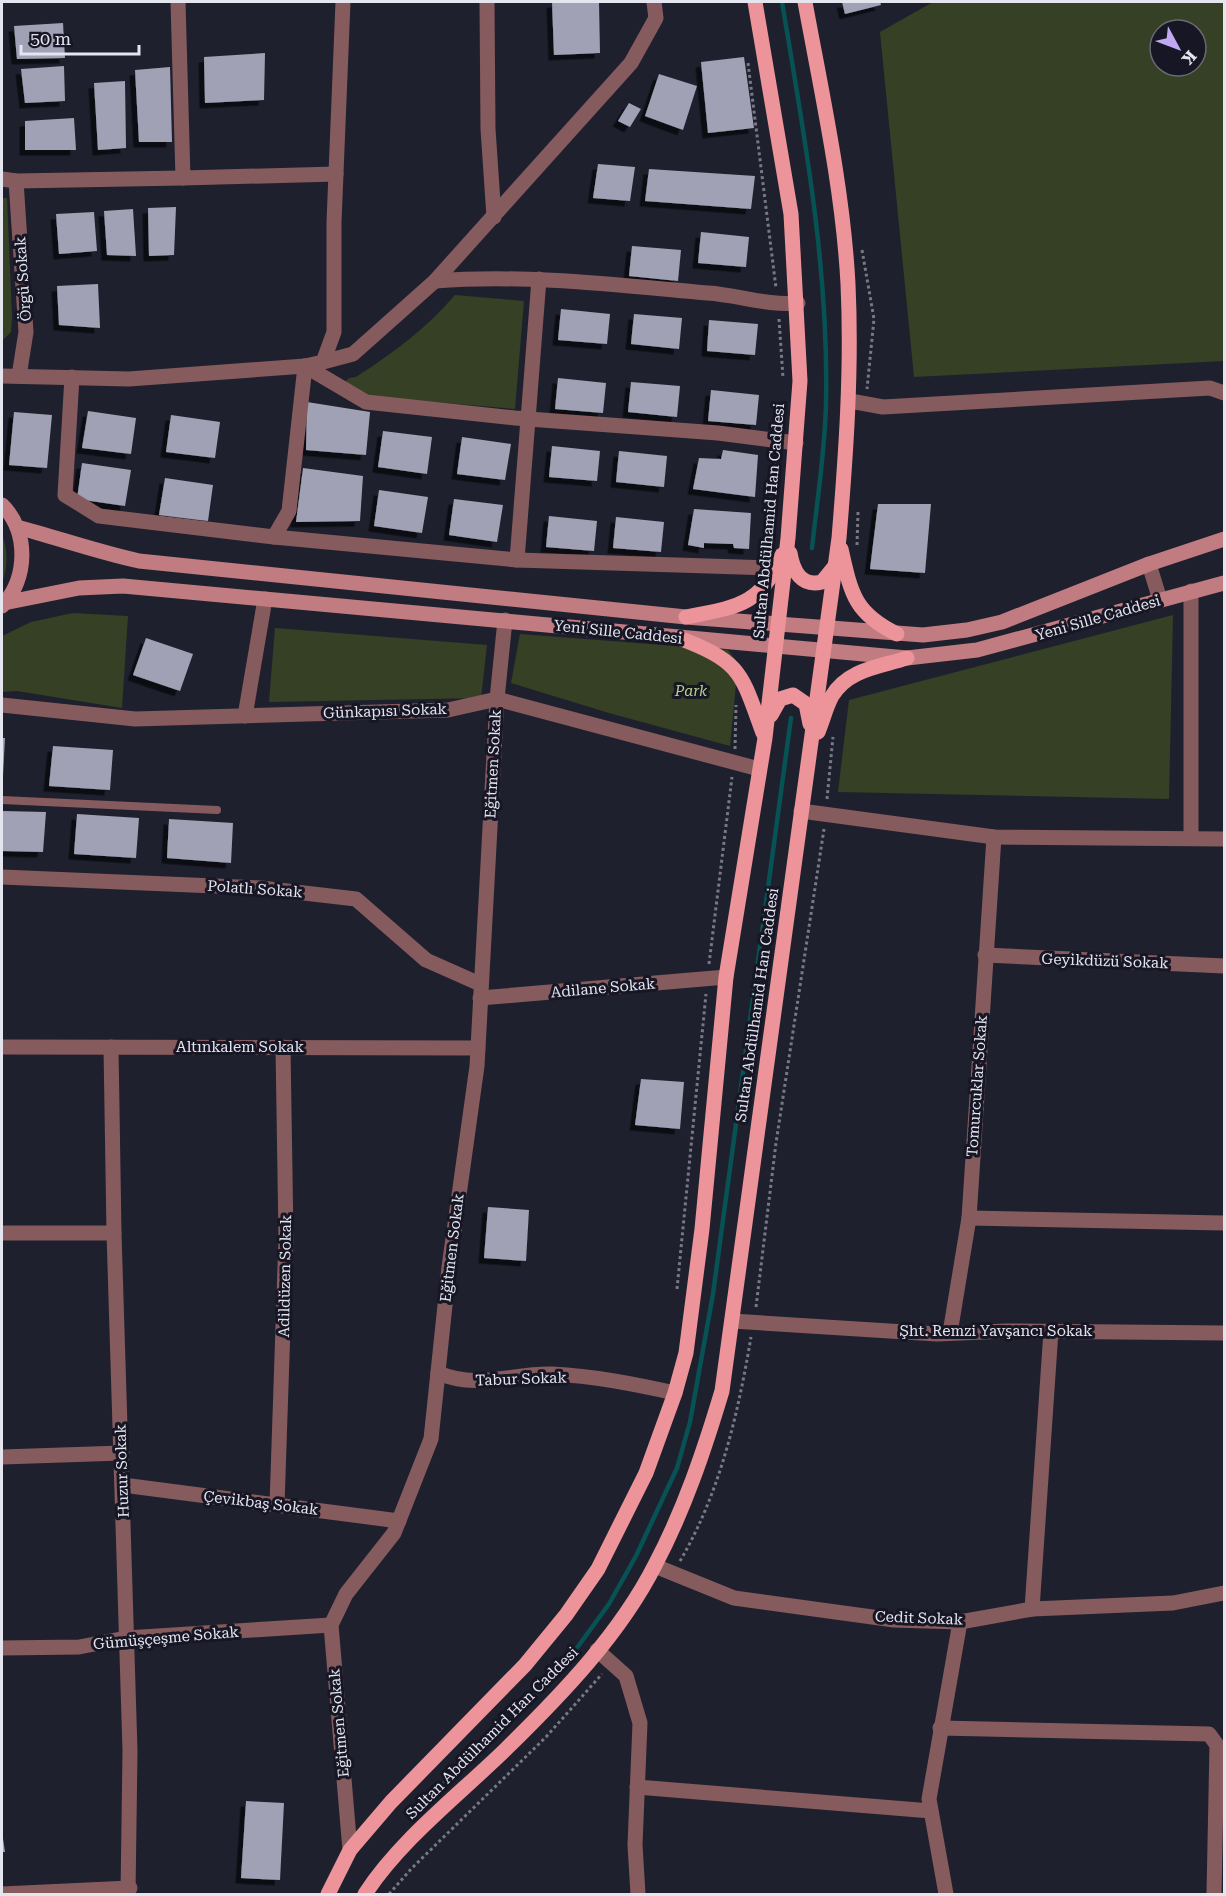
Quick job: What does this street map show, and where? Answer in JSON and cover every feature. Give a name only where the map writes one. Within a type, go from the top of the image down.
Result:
[{"type":"main road","name":"Sultan Abdülhamid Han Caddesi","points":[[328,1894],[350,1850],[391,1802],[525,1665],[566,1616],[598,1569],[646,1473],[675,1393],[686,1353],[702,1229],[726,977],[765,738],[776,647],[788,538],[800,381],[798,303],[790,205],[756,2]]},
{"type":"main road","name":"Sultan Abdülhamid Han Caddesi","points":[[365,1894],[380,1874],[446,1805],[508,1747],[597,1650],[625,1613],[655,1566],[688,1492],[722,1391],[839,538],[850,401],[845,251],[836,172],[806,2]]},
{"type":"main road","points":[[3,504],[17,527],[22,547],[21,567],[15,586],[3,605]]},
{"type":"main road","name":"Yeni Sille Caddesi","points":[[17,527],[57,537],[97,552],[139,561],[686,617],[923,635],[985,627],[1023,615],[1149,564],[1224,539]]},
{"type":"main road","points":[[788,538],[791,561],[804,582],[822,582],[835,565]]},
{"type":"main road","points":[[686,617],[745,602],[764,588],[776,568],[788,538]]},
{"type":"main road","points":[[839,538],[848,582],[855,601],[872,620],[897,634]]},
{"type":"main road","name":"Yeni Sille Caddesi","points":[[3,605],[79,588],[123,586],[907,658],[978,650],[1224,583]]},
{"type":"main road","points":[[679,638],[705,648],[736,668],[751,694],[765,738]]},
{"type":"main road","points":[[810,748],[833,695],[847,678],[863,670],[907,658]]},
{"type":"main road","points":[[765,738],[775,704],[787,695],[793,695],[806,704],[810,748]]},
{"type":"street","points":[[178,2],[183,178]]},
{"type":"street","points":[[323,362],[334,332],[336,174],[343,2]]},
{"type":"street","points":[[487,2],[488,129],[494,217]]},
{"type":"street","points":[[2,376],[129,379],[305,366],[353,354],[435,281],[631,63],[656,18],[654,2]]},
{"type":"street","points":[[9,180],[336,174]]},
{"type":"street","name":"Örgü Sokak","points":[[9,180],[26,332],[20,376]]},
{"type":"street","points":[[435,281],[478,278],[538,279],[737,295],[778,305],[798,303]]},
{"type":"street","points":[[517,560],[538,279]]},
{"type":"street","points":[[305,366],[366,402],[529,419],[718,433],[796,443]]},
{"type":"street","points":[[274,537],[289,511],[305,366]]},
{"type":"street","points":[[72,378],[65,495],[72,502],[99,516],[274,537],[517,560],[776,568]]},
{"type":"street","points":[[850,401],[883,407],[1210,388],[1224,393]]},
{"type":"street","points":[[1149,564],[1160,600]]},
{"type":"street","points":[[1191,591],[1191,838]]},
{"type":"street","points":[[245,716],[265,599]]},
{"type":"street","name":"Eğitmen Sokak","points":[[350,1850],[331,1625],[346,1594],[394,1533],[431,1439],[478,1048],[497,699],[505,620]]},
{"type":"street","name":"Günkapısı Sokak","points":[[2,705],[135,719],[448,710],[497,699],[759,769]]},
{"type":"street","points":[[801,811],[994,837],[1224,839]]},
{"type":"street","name":"Tomurcuklar Sokak","points":[[950,1333],[969,1218],[994,837]]},
{"type":"street","name":"Polatlı Sokak","points":[[2,877],[261,888],[356,899],[426,960],[480,991]]},
{"type":"street","name":"Geyikdüzü Sokak","points":[[985,956],[1224,966]]},
{"type":"street","name":"Adilane Sokak","points":[[480,991],[726,977]]},
{"type":"street","name":"Altınkalem Sokak","points":[[2,1047],[478,1048]]},
{"type":"street","name":"Huzur Sokak","points":[[111,1047],[114,1233],[123,1485],[129,1891]]},
{"type":"street","name":"Adildüzen Sokak","points":[[277,1505],[286,1238],[283,1047]]},
{"type":"street","points":[[969,1218],[1224,1222]]},
{"type":"street","points":[[2,1233],[114,1233]]},
{"type":"street","name":"Şht. Remzi Yavşancı Sokak","points":[[732,1321],[950,1333],[1052,1331],[1224,1333]]},
{"type":"street","points":[[1032,1609],[1052,1331]]},
{"type":"street","name":"Tabur Sokak","points":[[438,1373],[456,1380],[493,1382],[550,1374],[620,1381],[675,1393]]},
{"type":"street","points":[[2,1457],[122,1453]]},
{"type":"street","name":"Çevikbaş Sokak","points":[[123,1485],[399,1521]]},
{"type":"street","name":"Cedit Sokak","points":[[655,1566],[734,1598],[894,1620],[960,1622],[1032,1609],[1173,1603],[1224,1593]]},
{"type":"street","points":[[946,1894],[928,1798],[960,1622]]},
{"type":"street","name":"Gümüşçeşme Sokak","points":[[2,1648],[79,1647],[126,1638],[331,1625]]},
{"type":"street","points":[[597,1650],[626,1676],[640,1723],[635,1845],[638,1894]]},
{"type":"street","points":[[940,1728],[1209,1734],[1216,1745],[1220,1863],[1214,1894]]},
{"type":"street","points":[[637,1787],[931,1811]]},
{"type":"street","points":[[2,1894],[129,1891]]},
{"type":"lane","points":[[2,800],[217,810]]},
{"type":"path","points":[[862,248],[874,319],[866,404]]},
{"type":"path","points":[[856,547],[858,504]]},
{"type":"path","points":[[673,1574],[694,1538],[731,1436],[754,1322],[776,1143],[826,815],[833,736]]},
{"type":"path","points":[[389,1894],[412,1868],[546,1737],[611,1662]]},
{"type":"green space","points":[[933,2],[1224,2],[1224,361],[914,377],[880,32]]},
{"type":"green space","points":[[2,198],[7,198],[12,317],[11,332],[2,341]]},
{"type":"green space","points":[[455,295],[524,301],[515,409],[351,395],[344,383],[349,378],[356,377],[409,340]]},
{"type":"green space","points":[[2,534],[6,558],[2,583]]},
{"type":"green space","points":[[73,613],[128,616],[122,708],[17,691],[2,692],[2,636],[31,622]]},
{"type":"green space","points":[[1173,615],[1169,799],[838,792],[849,700]]},
{"type":"green space","points":[[275,628],[487,645],[481,698],[269,702]]},
{"type":"green space","name":"Park","points":[[520,634],[728,650],[738,663],[730,746],[511,683]]},
{"type":"building","points":[[552,2],[599,2],[600,53],[554,55]]},
{"type":"building","points":[[842,2],[880,2],[881,5],[845,14]]},
{"type":"building","points":[[63,23],[65,58],[17,59],[14,26]]},
{"type":"building","points":[[265,53],[264,100],[205,103],[204,57]]},
{"type":"building","points":[[744,57],[754,128],[708,133],[701,62]]},
{"type":"building","points":[[64,66],[65,101],[25,103],[21,69]]},
{"type":"building","points":[[170,67],[172,142],[139,142],[135,70]]},
{"type":"building","points":[[659,74],[697,86],[683,130],[645,116]]},
{"type":"building","points":[[125,81],[126,148],[98,150],[94,83]]},
{"type":"building","points":[[629,103],[641,109],[630,127],[618,121]]},
{"type":"building","points":[[74,118],[76,150],[25,150],[25,121]]},
{"type":"building","points":[[598,164],[635,167],[630,201],[593,198]]},
{"type":"building","points":[[649,169],[755,176],[751,209],[645,201]]},
{"type":"building","points":[[176,207],[174,255],[149,256],[148,208]]},
{"type":"building","points":[[133,209],[136,256],[107,255],[104,211]]},
{"type":"building","points":[[94,212],[97,251],[59,254],[56,214]]},
{"type":"building","points":[[701,232],[749,237],[746,267],[698,263]]},
{"type":"building","points":[[632,246],[681,250],[678,281],[629,276]]},
{"type":"building","points":[[98,284],[100,328],[59,325],[57,286]]},
{"type":"building","points":[[561,309],[610,314],[607,344],[558,340]]},
{"type":"building","points":[[634,314],[682,318],[679,349],[631,344]]},
{"type":"building","points":[[709,320],[758,324],[755,355],[707,351]]},
{"type":"building","points":[[558,378],[606,383],[603,413],[555,409]]},
{"type":"building","points":[[631,382],[680,386],[677,417],[628,412]]},
{"type":"building","points":[[711,390],[759,395],[756,425],[708,421]]},
{"type":"building","points":[[307,402],[370,412],[366,455],[306,450]]},
{"type":"building","points":[[88,411],[136,418],[131,454],[82,448]]},
{"type":"building","points":[[14,412],[52,415],[47,468],[9,465]]},
{"type":"building","points":[[171,415],[220,422],[215,458],[166,452]]},
{"type":"building","points":[[383,431],[432,437],[427,474],[378,467]]},
{"type":"building","points":[[462,437],[511,444],[505,480],[457,474]]},
{"type":"building","points":[[552,446],[600,451],[597,481],[549,477]]},
{"type":"building","points":[[723,450],[758,455],[755,497],[693,489],[699,458],[721,459]]},
{"type":"building","points":[[619,451],[667,456],[664,487],[616,482]]},
{"type":"building","points":[[82,463],[131,470],[125,506],[77,499]]},
{"type":"building","points":[[303,468],[363,476],[360,521],[296,522]]},
{"type":"building","points":[[165,478],[213,485],[208,521],[159,515]]},
{"type":"building","points":[[379,490],[428,497],[422,533],[374,526]]},
{"type":"building","points":[[454,499],[503,505],[497,542],[449,535]]},
{"type":"building","points":[[878,504],[931,504],[925,573],[870,569]]},
{"type":"building","points":[[694,509],[751,513],[749,549],[734,548],[733,544],[704,543],[704,548],[688,545]]},
{"type":"building","points":[[549,516],[597,521],[594,551],[546,547]]},
{"type":"building","points":[[616,517],[664,522],[661,552],[613,548]]},
{"type":"building","points":[[146,638],[193,654],[180,691],[133,675]]},
{"type":"building","points":[[2,738],[5,738],[3,776],[2,776]]},
{"type":"building","points":[[53,746],[113,750],[110,790],[49,786]]},
{"type":"building","points":[[2,811],[46,812],[43,852],[2,851]]},
{"type":"building","points":[[77,814],[139,818],[136,858],[74,854]]},
{"type":"building","points":[[169,819],[233,823],[231,863],[167,858]]},
{"type":"building","points":[[641,1079],[684,1082],[680,1129],[635,1125]]},
{"type":"building","points":[[488,1207],[529,1210],[526,1261],[484,1258]]},
{"type":"building","points":[[246,1801],[284,1803],[280,1880],[241,1878]]},
{"type":"building","points":[[2,1832],[5,1852],[2,1852]]},
{"type":"waterway","points":[[782,2],[813,201],[826,352],[825,421],[812,548]]},
{"type":"waterway","points":[[438,1789],[527,1704],[571,1656],[609,1604],[636,1556],[677,1468],[690,1422],[713,1294],[791,718]]}]
